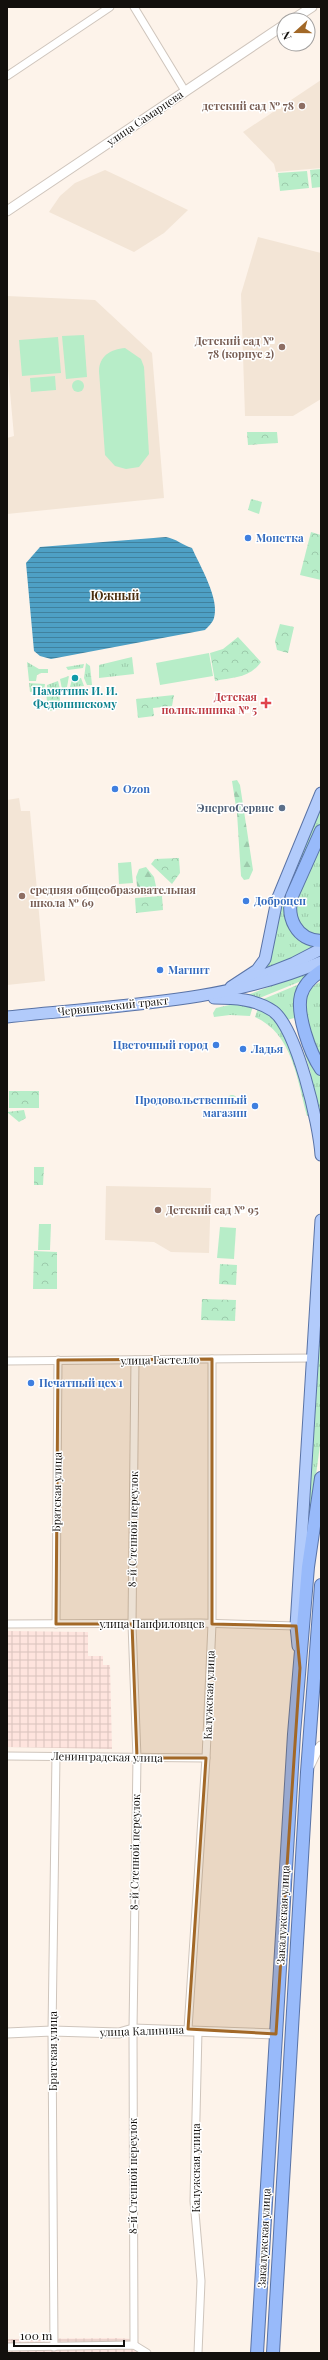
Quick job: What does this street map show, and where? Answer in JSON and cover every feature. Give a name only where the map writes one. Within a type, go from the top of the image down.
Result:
[{"type":"highway","points":[[321,832],[292,896],[290,907],[292,920],[299,932],[312,940],[321,940]]},
{"type":"highway","points":[[321,971],[306,985],[300,1003],[311,1051],[321,1069]]},
{"type":"highway","name":"Закалужская улица","points":[[257,2353],[300,1668],[308,1567],[321,1478]]},
{"type":"highway","points":[[273,2353],[307,1772],[321,1585]]},
{"type":"main road","points":[[222,991],[252,974],[265,959],[277,900],[321,793]]},
{"type":"main road","name":"Червишевский тракт","points":[[222,991],[282,968],[321,949]]},
{"type":"main road","name":"Червишевский тракт","points":[[7,1017],[192,997],[272,981],[321,962]]},
{"type":"main road","points":[[192,997],[236,999],[258,1003],[274,1012],[284,1022],[292,1039],[315,1117],[321,1155]]},
{"type":"main road","points":[[300,1668],[296,1626],[314,1358],[321,1220]]},
{"type":"street","points":[[7,76],[110,7]]},
{"type":"street","points":[[134,7],[185,91]]},
{"type":"street","name":"улица Самарцева","points":[[7,211],[276,31]]},
{"type":"street","name":"улица Гастелло","points":[[7,1361],[314,1358]]},
{"type":"street","name":"Калужская улица","points":[[188,2030],[206,1758],[212,1624],[212,1359]]},
{"type":"street","name":"Братская улица","points":[[56,1624],[58,1360]]},
{"type":"street","name":"8-й Степной переулок","points":[[134,2345],[133,2029],[137,1758],[132,1624],[135,1360]]},
{"type":"street","name":"улица Панфиловцев","points":[[7,1624],[212,1624],[296,1626]]},
{"type":"street","points":[[307,1772],[316,1752],[321,1746]]},
{"type":"street","name":"Ленинградская улица","points":[[7,1756],[206,1758]]},
{"type":"street","name":"Братская улица","points":[[54,2347],[52,2031],[56,1756]]},
{"type":"street","name":"улица Калинина","points":[[7,2033],[52,2031],[118,2033],[133,2029],[276,2034]]},
{"type":"street","name":"Калужская улица","points":[[198,2031],[194,2200],[201,2281],[198,2353]]},
{"type":"street","points":[[7,2347],[134,2345],[147,2353]]},
{"type":"highlighted area","points":[[212,1359],[212,1624],[296,1626],[300,1668],[276,2034],[188,2029],[206,1758],[137,1758],[132,1624],[56,1624],[58,1360]]},
{"type":"shaded area","name":"детский сад № 78","points":[[321,80],[321,168],[276,172],[274,164],[243,132]]},
{"type":"shaded area","points":[[105,170],[188,210],[164,233],[134,252],[49,212],[60,196],[75,183]]},
{"type":"shaded area","name":"Детский сад № 78 (корпус 2)","points":[[258,237],[321,253],[321,399],[293,416],[245,416],[241,294]]},
{"type":"shaded area","points":[[7,296],[95,300],[152,353],[164,498],[7,514],[7,438],[14,436],[7,359]]},
{"type":"shaded area","name":"средняя общеобразовательная школа № 69","points":[[19,798],[21,811],[30,811],[45,981],[7,985],[7,800]]},
{"type":"shaded area","name":"Детский сад № 95","points":[[106,1186],[211,1188],[209,1253],[171,1252],[154,1242],[105,1240]]},
{"type":"shaded area","points":[[7,1631],[88,1632],[88,1656],[103,1656],[103,1665],[110,1665],[112,1749],[7,1747]]},
{"type":"shaded area","points":[[7,2339],[132,2339],[149,2353],[7,2353]]},
{"type":"green space","points":[[321,169],[321,187],[312,188],[310,170]]},
{"type":"green space","points":[[307,171],[309,188],[280,191],[278,173]]},
{"type":"green space","points":[[84,335],[87,377],[66,379],[62,336]]},
{"type":"green space","points":[[58,337],[61,373],[22,376],[19,340]]},
{"type":"green space","points":[[125,348],[141,359],[144,367],[149,454],[139,467],[126,469],[115,466],[105,455],[99,371],[101,361],[107,354],[115,350]]},
{"type":"green space","points":[[55,376],[56,390],[31,392],[30,378]]},
{"type":"green space","points":[[76,380],[80,380],[84,386],[80,392],[76,392],[72,388],[72,384]]},
{"type":"green space","points":[[247,432],[277,432],[278,443],[248,445]]},
{"type":"green space","points":[[251,499],[262,502],[259,514],[248,510]]},
{"type":"green space","points":[[311,532],[321,535],[321,580],[300,575]]},
{"type":"green space","points":[[280,624],[294,627],[288,653],[277,650],[275,641]]},
{"type":"green space","points":[[238,637],[261,662],[251,672],[234,678],[215,681],[210,653],[223,649]]},
{"type":"green space","points":[[209,653],[213,676],[160,685],[156,663]]},
{"type":"green space","points":[[132,657],[134,674],[99,678],[99,665]]},
{"type":"green space","points":[[27,662],[39,669],[48,669],[48,673],[41,673],[37,675],[36,681],[29,681]]},
{"type":"green space","points":[[86,663],[90,666],[92,685],[87,685],[84,678]]},
{"type":"green space","points":[[84,664],[83,668],[68,670],[66,667]]},
{"type":"green space","points":[[69,676],[67,687],[62,689],[60,679]]},
{"type":"green space","points":[[81,678],[84,686],[70,687],[72,679]]},
{"type":"green space","points":[[58,681],[60,689],[47,690],[47,685]]},
{"type":"green space","points":[[29,683],[45,684],[44,690],[30,692]]},
{"type":"green space","points":[[59,691],[61,709],[48,711],[46,692]]},
{"type":"green space","points":[[174,695],[172,706],[153,708],[154,716],[138,718],[136,699]]},
{"type":"green space","points":[[237,780],[240,785],[253,870],[249,879],[244,880],[241,876],[237,813],[232,781]]},
{"type":"green space","points":[[321,803],[321,824],[286,912],[321,945],[261,972],[278,909]]},
{"type":"green space","points":[[321,839],[321,937],[313,936],[297,924],[295,897]]},
{"type":"green space","points":[[179,858],[180,873],[172,884],[151,864],[155,859]]},
{"type":"green space","points":[[131,862],[133,883],[119,884],[118,863]]},
{"type":"green space","points":[[146,867],[154,877],[157,891],[155,894],[148,894],[145,896],[138,894],[136,877],[139,869]]},
{"type":"green space","points":[[162,896],[163,910],[136,913],[135,898]]},
{"type":"green space","points":[[314,970],[304,980],[257,999],[242,997]]},
{"type":"green space","points":[[321,981],[321,1060],[309,1026],[305,1007],[306,998],[309,991]]},
{"type":"green space","points":[[302,983],[311,1063],[321,1078],[321,1117],[309,1076],[311,1074],[294,1018],[287,1020],[261,1000]]},
{"type":"green space","points":[[234,1004],[253,1006],[250,1016],[230,1015],[214,1017],[213,1013],[216,1008]]},
{"type":"green space","points":[[258,1008],[278,1021],[291,1047],[309,1115],[307,1116],[292,1059],[286,1046],[278,1035],[268,1025],[255,1017]]},
{"type":"green space","points":[[9,1091],[39,1091],[39,1108],[9,1108]]},
{"type":"green space","points":[[230,1095],[234,1095],[236,1096],[236,1104],[230,1105],[227,1102],[227,1098]]},
{"type":"green space","points":[[24,1110],[26,1118],[19,1122],[7,1112]]},
{"type":"green space","points":[[34,1167],[44,1167],[43,1185],[34,1185]]},
{"type":"green space","points":[[39,1224],[51,1224],[50,1250],[38,1250]]},
{"type":"green space","points":[[220,1227],[236,1228],[234,1259],[217,1258]]},
{"type":"green space","points":[[34,1251],[57,1252],[57,1289],[33,1289]]},
{"type":"green space","points":[[220,1264],[237,1265],[236,1285],[219,1284]]},
{"type":"green space","points":[[202,1299],[236,1300],[235,1321],[201,1320]]},
{"type":"green space","points":[[321,1307],[321,1438],[302,1578]]},
{"type":"water","points":[[166,537],[192,548],[212,592],[215,610],[213,620],[205,630],[51,659],[40,656],[34,651],[26,563],[40,547]]},
{"type":"place","name":"детский сад № 78","points":[[302,106]]},
{"type":"place","name":"Детский сад № 78 (корпус 2)","points":[[282,347]]},
{"type":"place","name":"Монетка","points":[[248,538]]},
{"type":"place","name":"Памятник И. И. Федюнинскому","points":[[75,678]]},
{"type":"place","name":"Детская поликлиника № 5","points":[[266,703]]},
{"type":"place","name":"Ozon","points":[[115,789]]},
{"type":"place","name":"ЭнергоСервис","points":[[282,808]]},
{"type":"place","name":"средняя общеобразовательная школа № 69","points":[[22,896]]},
{"type":"place","name":"Доброцен","points":[[246,901]]},
{"type":"place","name":"Магнит","points":[[160,970]]},
{"type":"place","name":"Цветочный город","points":[[216,1045]]},
{"type":"place","name":"Ладья","points":[[243,1049]]},
{"type":"place","name":"Продовольственный магазин","points":[[255,1106]]},
{"type":"place","name":"Детский сад № 95","points":[[158,1210]]},
{"type":"place","name":"Печатный цех 1","points":[[31,1383]]},
{"type":"district","name":"Южный","points":[[115,596]]}]
